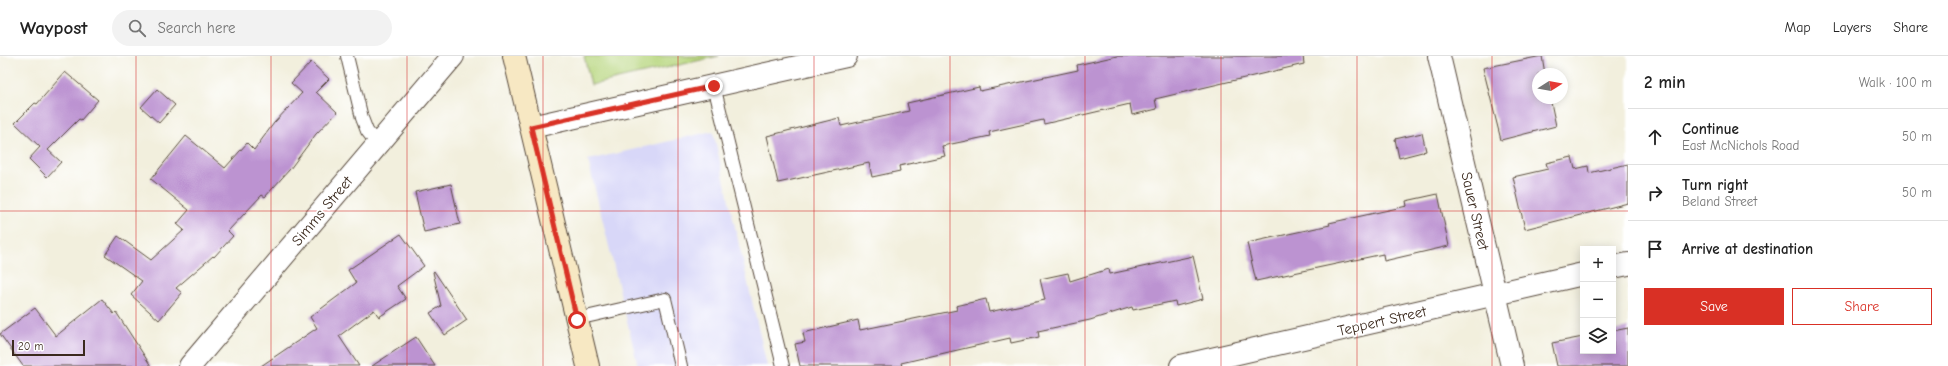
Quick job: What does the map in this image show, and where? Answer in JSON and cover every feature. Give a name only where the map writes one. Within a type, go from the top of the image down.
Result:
[{"type":"street","name":"Simms Street","points":[[190,366],[453,56]]},
{"type":"street","points":[[514,56],[588,366]]},
{"type":"street","points":[[531,127],[846,56]]},
{"type":"street","name":"Sauer Street","points":[[1439,56],[1512,366]]},
{"type":"street","points":[[1616,267],[1628,264]]},
{"type":"street","name":"Teppert Street","points":[[1181,366],[1580,275]]},
{"type":"lane","points":[[348,56],[362,118],[367,131],[378,145]]},
{"type":"lane","points":[[714,86],[783,366]]},
{"type":"lane","points":[[577,320],[665,299],[681,366]]},
{"type":"shaded area","points":[[713,131],[767,366],[638,366],[588,160]]},
{"type":"green space","points":[[584,56],[719,56],[591,85]]},
{"type":"building","points":[[1117,56],[1303,56],[1304,64],[1155,99],[1157,109],[1132,115],[1130,104],[1044,124],[1043,120],[989,132],[990,136],[942,146],[945,156],[899,166],[900,171],[872,177],[869,163],[778,183],[767,136],[839,118],[841,126],[909,111],[907,103],[979,87],[980,91],[1078,70],[1077,65]]},
{"type":"building","points":[[1542,56],[1544,68],[1532,68],[1532,104],[1551,104],[1556,126],[1501,140],[1483,68]]},
{"type":"building","points":[[311,62],[329,79],[316,92],[337,112],[316,134],[290,169],[265,197],[262,195],[228,231],[233,236],[214,257],[213,256],[176,288],[182,293],[159,320],[131,295],[142,281],[105,255],[118,236],[151,260],[184,230],[177,224],[189,210],[151,179],[186,136],[225,168],[247,143],[254,150],[274,123],[302,93],[291,83]]},
{"type":"building","points":[[65,72],[98,100],[81,120],[79,119],[48,150],[61,162],[47,177],[29,159],[40,147],[15,123],[35,103],[37,104]]},
{"type":"building","points":[[157,89],[175,105],[159,123],[141,107]]},
{"type":"building","points":[[1422,133],[1426,151],[1399,158],[1395,139]]},
{"type":"building","points":[[1572,157],[1575,169],[1588,166],[1589,173],[1628,164],[1628,203],[1525,229],[1513,177],[1548,169],[1546,163]]},
{"type":"building","points":[[451,184],[460,224],[424,232],[415,192]]},
{"type":"building","points":[[1438,194],[1449,246],[1384,261],[1383,254],[1256,281],[1247,243],[1407,206],[1406,201]]},
{"type":"building","points":[[401,234],[424,266],[397,286],[406,299],[379,317],[374,310],[339,336],[359,366],[261,366],[317,328],[310,317],[356,283],[348,270]]},
{"type":"building","points":[[1193,256],[1203,299],[1176,306],[1175,301],[1133,310],[1132,307],[1090,320],[1038,331],[1039,337],[1011,343],[1010,338],[901,363],[902,366],[800,366],[795,344],[805,342],[803,333],[858,320],[860,330],[957,310],[956,306],[986,299],[989,312],[1045,300],[1040,279],[1068,273],[1070,281],[1109,269],[1110,274]]},
{"type":"building","points":[[434,271],[467,320],[445,335],[430,313],[441,306]]},
{"type":"building","points":[[102,299],[114,314],[116,312],[151,366],[23,366],[0,334],[35,308],[56,336]]},
{"type":"building","points":[[1628,328],[1628,366],[1557,366],[1552,343],[1580,338],[1580,354],[1616,354],[1616,330]]},
{"type":"building","points":[[416,337],[435,366],[372,366]]},
{"type":"route","points":[[577,320],[531,127],[714,86]]}]
